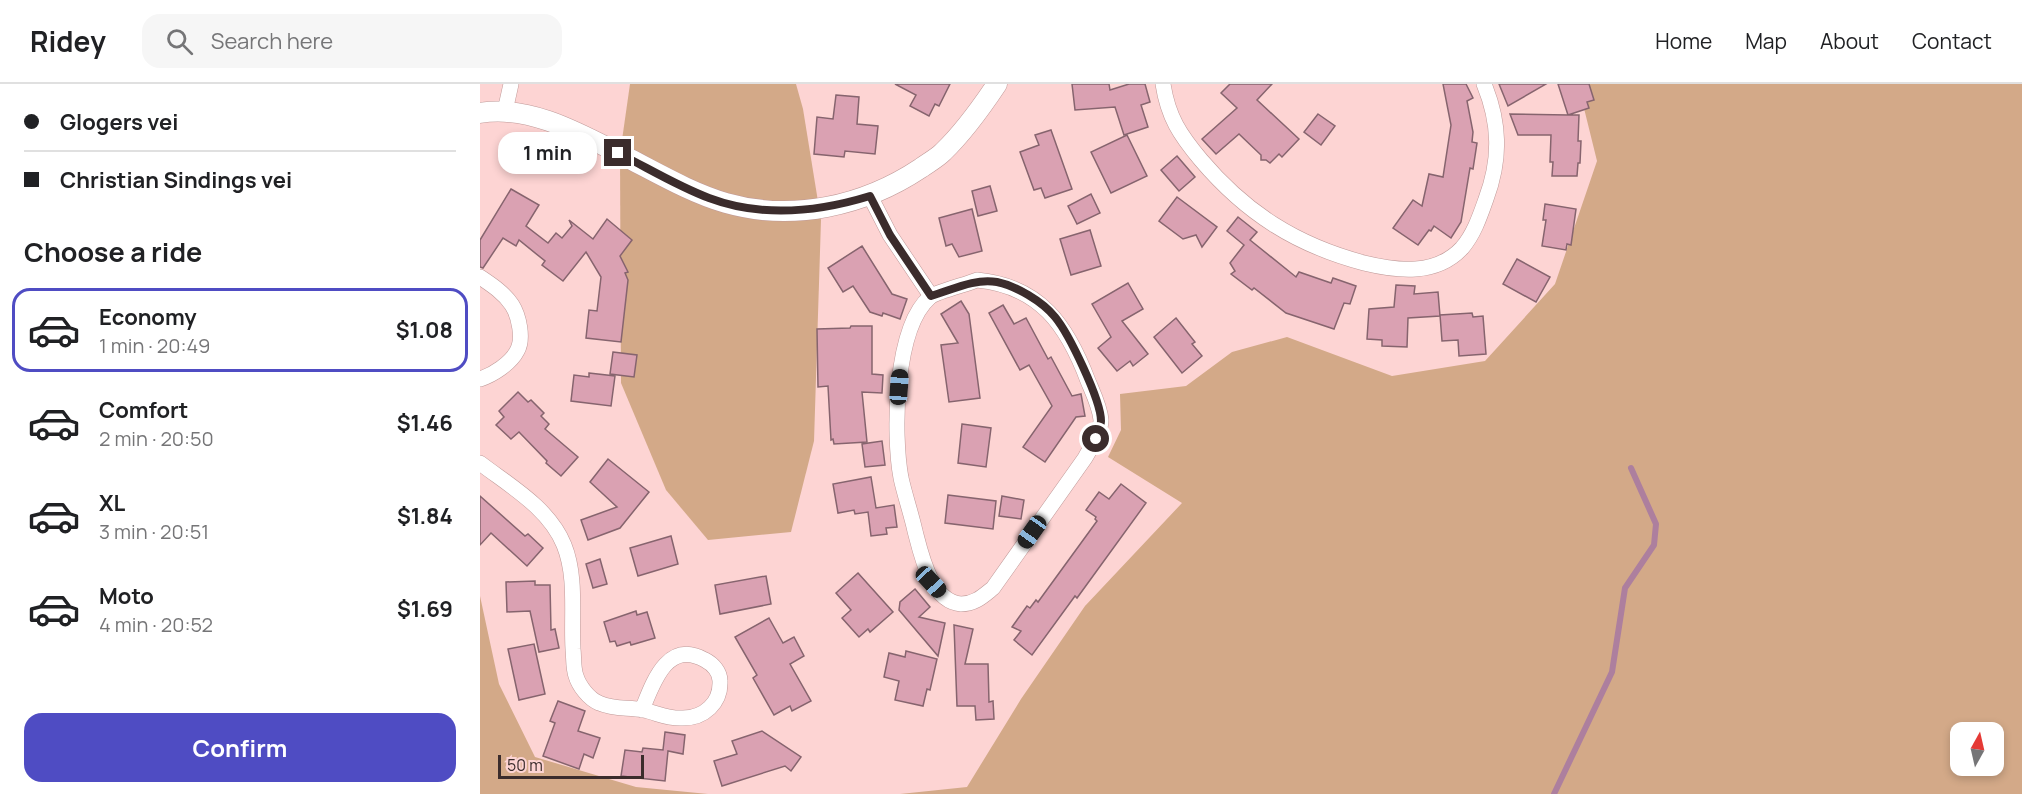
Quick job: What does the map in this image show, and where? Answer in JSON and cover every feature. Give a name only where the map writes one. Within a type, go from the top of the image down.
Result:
[{"type":"street","points":[[505,111],[511,84]]},
{"type":"street","points":[[480,113],[505,111],[548,121],[597,142],[681,186],[728,204],[757,210],[803,210],[838,206],[870,196],[899,183],[942,153],[965,130],[997,84]]},
{"type":"street","points":[[1163,84],[1172,122],[1185,140],[1234,196],[1258,215],[1304,241],[1350,259],[1386,268],[1411,270],[1435,265],[1450,257],[1462,248],[1478,224],[1491,185],[1498,146],[1494,114],[1484,84]]},
{"type":"street","points":[[870,196],[890,235],[931,296]]},
{"type":"street","points":[[480,277],[511,302],[517,312],[520,332],[519,349],[506,364],[480,379]]},
{"type":"street","points":[[977,280],[998,282],[1027,293],[1054,316],[1080,358],[1101,421],[1096,439],[1085,458],[993,588],[974,602],[959,604],[946,598],[931,582],[919,547],[901,477],[896,419],[900,371],[905,343],[917,315],[931,296],[977,280]]},
{"type":"street","points":[[480,463],[538,508],[555,527],[564,545],[570,567],[575,674],[581,688],[596,703],[623,710],[642,710],[668,719],[692,718],[706,712],[718,696],[720,679],[713,665],[686,654],[670,658],[657,674],[642,710]]},
{"type":"shaded area","points":[[630,84],[796,84],[803,109],[821,220],[814,441],[791,532],[708,540],[666,490],[621,383],[620,154]]},
{"type":"shaded area","points":[[1578,84],[2022,84],[2022,794],[900,794],[967,787],[1021,699],[1085,606],[1182,503],[1108,457],[1121,430],[1120,394],[1186,386],[1232,352],[1287,337],[1392,376],[1485,361],[1555,284],[1597,161]]},
{"type":"shaded area","points":[[480,596],[499,684],[535,757],[636,787],[708,794],[480,794]]},
{"type":"building","points":[[895,84],[950,84],[939,106],[935,104],[929,116],[910,106],[916,95]]},
{"type":"building","points":[[1072,84],[1109,84],[1110,90],[1129,84],[1145,84],[1150,102],[1141,105],[1148,127],[1124,135],[1115,107],[1075,110]]},
{"type":"building","points":[[1230,84],[1272,84],[1257,100],[1299,139],[1282,157],[1279,154],[1270,163],[1261,160],[1261,155],[1239,134],[1216,154],[1202,139],[1237,108],[1221,93]]},
{"type":"building","points":[[1443,84],[1466,84],[1473,98],[1467,101],[1473,132],[1472,142],[1477,143],[1473,169],[1470,168],[1461,222],[1451,238],[1434,226],[1418,245],[1393,228],[1413,200],[1422,206],[1429,174],[1443,177],[1451,125]]},
{"type":"building","points":[[1499,84],[1546,84],[1508,106]]},
{"type":"building","points":[[1558,84],[1589,84],[1594,100],[1587,102],[1589,108],[1568,115]]},
{"type":"building","points":[[836,95],[859,97],[857,124],[878,126],[875,154],[845,151],[844,157],[814,154],[817,117],[833,119]]},
{"type":"building","points":[[1318,114],[1335,126],[1321,145],[1304,132]]},
{"type":"building","points":[[1510,114],[1579,115],[1578,141],[1581,141],[1577,176],[1552,176],[1551,135],[1518,135]]},
{"type":"building","points":[[1051,130],[1072,189],[1045,198],[1041,188],[1034,190],[1020,152],[1039,145],[1035,135]]},
{"type":"building","points":[[1127,135],[1147,176],[1111,193],[1091,152]]},
{"type":"building","points":[[1177,156],[1195,177],[1179,191],[1161,170]]},
{"type":"building","points":[[990,186],[997,211],[978,216],[972,191]]},
{"type":"building","points":[[511,189],[539,205],[526,226],[548,243],[556,233],[562,238],[572,226],[569,220],[593,239],[607,219],[632,240],[620,256],[628,272],[625,273],[628,280],[621,342],[586,338],[589,310],[597,311],[601,277],[586,252],[563,281],[542,265],[545,261],[519,240],[516,246],[503,238],[483,268],[480,267],[480,240]]},
{"type":"building","points":[[1091,194],[1100,213],[1077,224],[1068,206]]},
{"type":"building","points":[[1177,197],[1217,227],[1202,247],[1196,235],[1183,239],[1159,221]]},
{"type":"building","points":[[1545,204],[1576,209],[1571,245],[1567,244],[1566,250],[1542,246],[1546,220],[1543,220]]},
{"type":"building","points":[[972,209],[982,251],[959,257],[952,244],[946,246],[939,218]]},
{"type":"building","points":[[1238,217],[1257,232],[1250,240],[1296,277],[1299,272],[1331,283],[1333,278],[1356,286],[1350,304],[1344,303],[1334,329],[1286,313],[1254,288],[1252,290],[1231,274],[1235,271],[1230,263],[1244,245],[1227,231]]},
{"type":"building","points":[[1090,230],[1101,266],[1071,275],[1060,239]]},
{"type":"building","points":[[862,246],[892,294],[907,299],[900,319],[883,313],[882,316],[870,312],[853,286],[843,292],[828,268]]},
{"type":"building","points":[[1517,259],[1550,277],[1536,302],[1503,284]]},
{"type":"building","points":[[1128,283],[1143,309],[1122,321],[1148,354],[1133,366],[1130,361],[1117,371],[1098,348],[1111,337],[1092,304]]},
{"type":"building","points":[[1396,285],[1415,286],[1414,294],[1438,292],[1440,316],[1408,318],[1407,347],[1382,346],[1382,340],[1367,339],[1369,309],[1394,307]]},
{"type":"building","points":[[961,301],[969,314],[980,398],[949,402],[941,345],[958,343],[941,314]]},
{"type":"building","points":[[1003,305],[1014,324],[1026,318],[1048,359],[1051,357],[1072,396],[1081,394],[1085,416],[1076,417],[1045,462],[1023,447],[1052,406],[1029,365],[1020,370],[989,313]]},
{"type":"building","points":[[1472,313],[1473,317],[1483,316],[1486,354],[1459,356],[1458,340],[1442,341],[1440,315]]},
{"type":"building","points":[[1176,318],[1195,342],[1192,344],[1202,356],[1182,373],[1154,337]]},
{"type":"building","points":[[851,326],[872,326],[872,374],[883,375],[882,393],[862,392],[867,442],[834,444],[833,439],[831,440],[828,386],[818,387],[817,329],[850,328]]},
{"type":"building","points":[[613,352],[637,355],[634,377],[610,374]]},
{"type":"building","points":[[589,373],[615,376],[611,406],[571,401],[574,375],[589,377]]},
{"type":"building","points":[[518,392],[528,402],[531,400],[544,413],[541,416],[549,424],[545,429],[578,457],[561,476],[546,463],[547,461],[519,432],[511,439],[496,425],[504,417],[499,411]]},
{"type":"building","points":[[962,424],[991,428],[986,467],[958,463]]},
{"type":"building","points":[[882,441],[885,465],[865,467],[862,444]]},
{"type":"building","points":[[608,459],[649,492],[620,528],[588,540],[581,520],[617,507],[590,482]]},
{"type":"building","points":[[871,477],[876,508],[894,505],[897,527],[886,528],[887,534],[871,536],[868,512],[855,514],[854,510],[838,513],[833,484]]},
{"type":"building","points":[[1121,484],[1146,503],[1077,598],[1075,596],[1032,655],[1014,640],[1021,631],[1012,627],[1027,606],[1030,608],[1036,600],[1038,602],[1097,521],[1096,517],[1086,510],[1099,492],[1109,499]]},
{"type":"building","points":[[948,495],[996,501],[993,529],[945,523]]},
{"type":"building","points":[[480,496],[525,536],[528,534],[543,548],[527,566],[491,533],[480,545]]},
{"type":"building","points":[[1002,496],[1024,500],[1021,519],[999,516]]},
{"type":"building","points":[[671,536],[678,564],[638,576],[630,548]]},
{"type":"building","points":[[600,559],[607,584],[593,588],[586,564]]},
{"type":"building","points":[[858,573],[893,612],[870,632],[868,629],[859,637],[842,618],[851,610],[836,593]]},
{"type":"building","points":[[766,576],[771,604],[720,614],[715,585]]},
{"type":"building","points":[[535,581],[535,585],[550,585],[551,630],[555,629],[559,648],[539,652],[530,611],[507,612],[506,582]]},
{"type":"building","points":[[915,589],[930,607],[919,617],[945,623],[938,656],[899,610],[900,602]]},
{"type":"building","points":[[636,611],[637,615],[647,612],[655,638],[631,645],[630,642],[617,646],[615,641],[610,642],[604,622]]},
{"type":"building","points":[[769,618],[783,643],[794,637],[804,656],[790,664],[811,701],[792,711],[790,706],[774,715],[753,678],[757,675],[735,637]]},
{"type":"building","points":[[954,625],[973,629],[965,664],[988,664],[989,702],[993,701],[994,719],[976,720],[975,706],[957,706]]},
{"type":"building","points":[[534,644],[545,694],[519,700],[508,649]]},
{"type":"building","points":[[906,651],[937,659],[930,690],[927,689],[923,706],[895,700],[899,681],[884,677],[889,653],[905,657]]},
{"type":"building","points":[[558,701],[585,711],[578,731],[600,738],[593,758],[584,754],[579,769],[543,756],[555,723],[550,721]]},
{"type":"building","points":[[762,731],[801,757],[791,771],[785,766],[722,786],[714,761],[737,754],[732,741]]},
{"type":"building","points":[[665,732],[685,735],[683,754],[668,751],[665,781],[621,776],[625,750],[642,752],[643,748],[663,750]]},
{"type":"waterway","points":[[1554,794],[1612,672],[1625,588],[1654,545],[1656,524],[1631,468]]},
{"type":"route","points":[[618,153],[709,198],[757,210],[803,210],[838,206],[870,196],[890,235],[931,296],[977,280],[998,282],[1027,293],[1054,316],[1080,358],[1097,405],[1101,421],[1096,439]]}]
